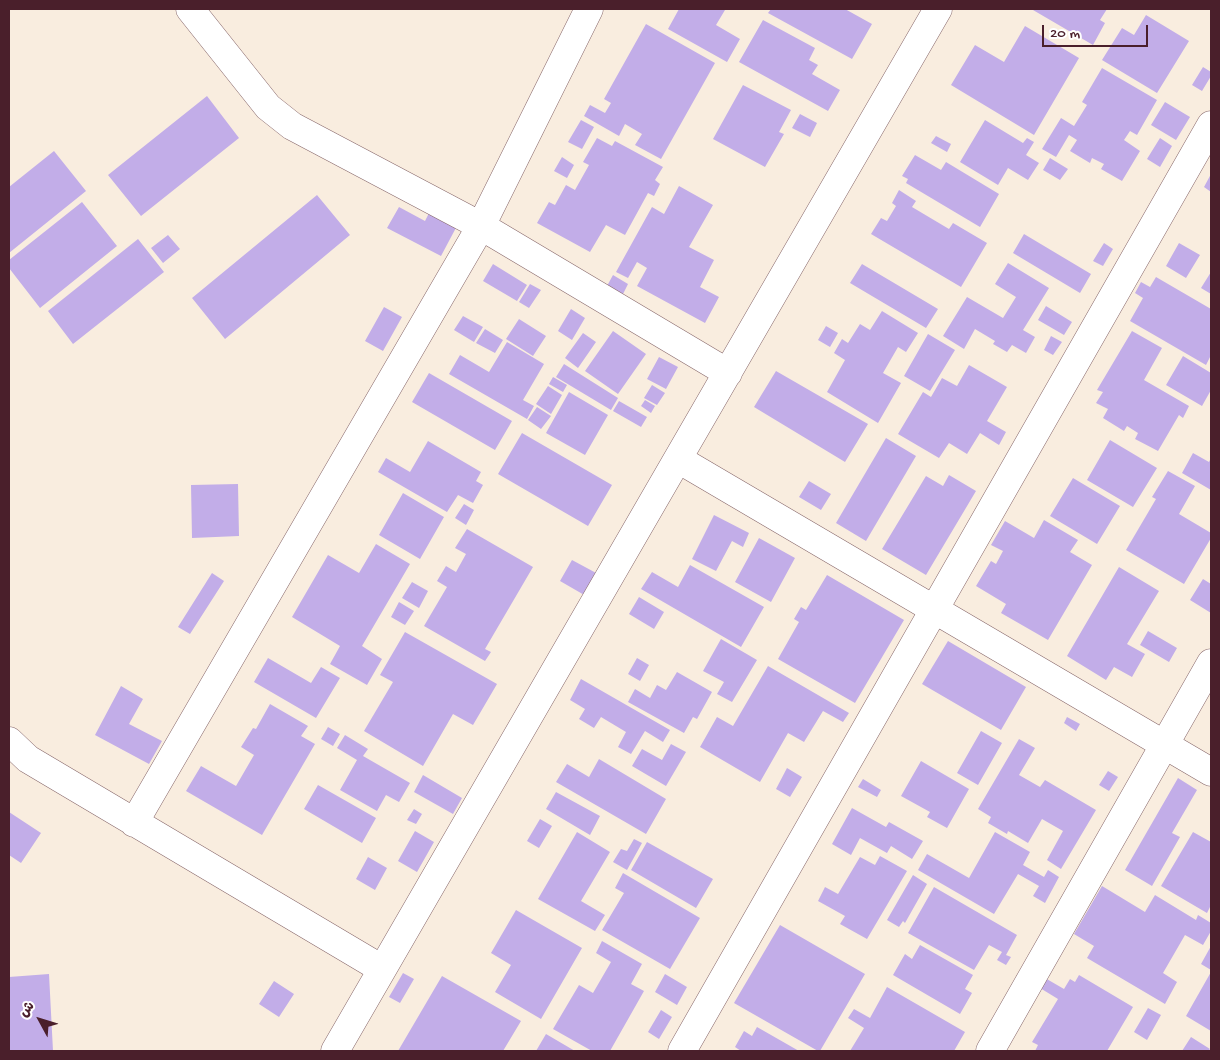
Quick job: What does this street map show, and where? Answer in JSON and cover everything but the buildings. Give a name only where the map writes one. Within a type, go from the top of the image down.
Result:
[{"type":"street","points":[[190,9],[268,107],[292,126],[481,226],[728,373]]},
{"type":"street","points":[[134,823],[481,226],[590,9]]},
{"type":"street","points":[[334,1051],[938,9]]},
{"type":"street","points":[[682,1051],[1211,125]]},
{"type":"street","points":[[678,459],[1211,772]]},
{"type":"street","points":[[990,1051],[1211,663]]},
{"type":"street","points":[[9,741],[28,759],[382,969]]}]
